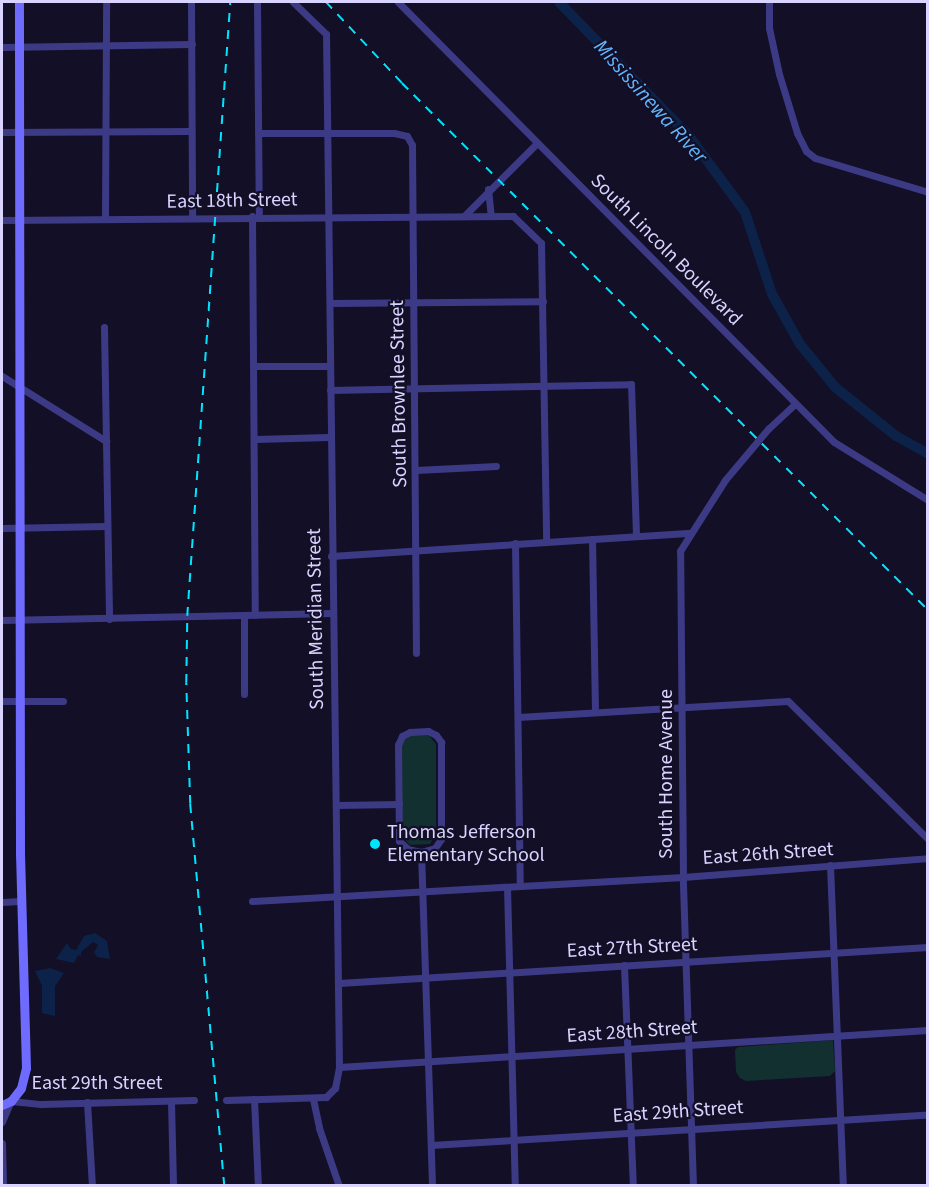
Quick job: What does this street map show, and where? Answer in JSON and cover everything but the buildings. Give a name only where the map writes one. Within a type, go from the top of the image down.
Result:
[{"type":"main road","points":[[11,1101],[21,1088],[26,1068],[20,901],[20,388],[17,132],[19,2]]},
{"type":"main road","name":"East 29th Street","points":[[2,1105],[11,1101]]},
{"type":"street","points":[[105,219],[106,2]]},
{"type":"street","points":[[191,2],[192,218]]},
{"type":"street","points":[[255,615],[253,366],[258,133],[257,2]]},
{"type":"street","name":"South Meridian Street","points":[[292,2],[326,33],[328,133],[329,437],[339,1067],[335,1088],[326,1097],[313,1099]]},
{"type":"street","name":"South Lincoln Boulevard","points":[[398,2],[834,442],[927,500]]},
{"type":"street","points":[[769,2],[769,28],[779,74],[796,133],[806,151],[815,158],[927,192]]},
{"type":"street","points":[[2,47],[192,44]]},
{"type":"street","points":[[2,132],[191,131]]},
{"type":"street","points":[[258,133],[328,133]]},
{"type":"street","name":"South Brownlee Street","points":[[328,133],[394,133],[407,136],[412,145],[416,653]]},
{"type":"street","points":[[464,216],[488,189],[537,143]]},
{"type":"street","points":[[488,189],[490,216]]},
{"type":"street","name":"East 18th Street","points":[[2,219],[513,216],[541,243],[546,542]]},
{"type":"street","points":[[330,303],[543,301]]},
{"type":"street","points":[[105,327],[109,619]]},
{"type":"street","points":[[253,366],[330,366]]},
{"type":"street","points":[[2,376],[106,441]]},
{"type":"street","points":[[330,390],[631,384],[636,536]]},
{"type":"street","name":"South Home Avenue","points":[[693,1185],[683,877],[680,550],[731,473],[768,429],[795,404]]},
{"type":"street","points":[[255,439],[329,437]]},
{"type":"street","points":[[416,470],[496,466]]},
{"type":"street","points":[[2,528],[106,526]]},
{"type":"street","points":[[331,556],[691,533]]},
{"type":"street","points":[[592,539],[595,712]]},
{"type":"street","points":[[515,543],[520,885]]},
{"type":"street","points":[[2,620],[332,613]]},
{"type":"street","points":[[244,615],[244,694]]},
{"type":"street","points":[[2,701],[63,701]]},
{"type":"street","points":[[518,717],[788,701],[927,839]]},
{"type":"street","points":[[428,731],[436,735],[441,742],[441,839],[435,848],[421,852],[408,849],[399,841],[398,745],[402,736],[410,732],[428,731]]},
{"type":"street","points":[[336,805],[399,804]]},
{"type":"street","points":[[421,852],[426,977],[426,1061],[432,1185]]},
{"type":"street","name":"East 26th Street","points":[[252,901],[683,877],[927,858]]},
{"type":"street","points":[[830,866],[843,1185]]},
{"type":"street","points":[[507,887],[515,1185]]},
{"type":"street","points":[[2,902],[20,901]]},
{"type":"street","name":"East 27th Street","points":[[339,983],[927,947]]},
{"type":"street","points":[[624,965],[633,1185]]},
{"type":"street","name":"East 28th Street","points":[[339,1067],[927,1030]]},
{"type":"street","points":[[254,1099],[258,1185]]},
{"type":"street","points":[[226,1100],[313,1099],[319,1128],[339,1185]]},
{"type":"street","name":"East 29th Street","points":[[11,1101],[41,1104],[194,1100]]},
{"type":"street","points":[[2,1122],[11,1101]]},
{"type":"street","points":[[87,1102],[92,1185]]},
{"type":"street","points":[[171,1102],[173,1185]]},
{"type":"street","name":"East 29th Street","points":[[431,1145],[927,1115]]},
{"type":"street","points":[[2,1144],[3,1185]]},
{"type":"green space","points":[[427,733],[436,744],[436,834],[430,844],[410,845],[403,838],[402,833],[402,741],[408,734]]},
{"type":"green space","points":[[833,1040],[835,1071],[830,1076],[746,1081],[736,1072],[735,1050],[738,1047]]},
{"type":"water","points":[[95,933],[107,941],[110,959],[97,957],[94,952],[98,945],[93,942],[81,952],[81,956],[78,955],[74,963],[56,959],[67,943],[71,949],[76,950],[84,936]]},
{"type":"water","points":[[50,968],[64,973],[55,986],[55,1016],[42,1013],[42,986],[35,971]]},
{"type":"waterway","name":"Mississinewa River","points":[[559,2],[689,136],[745,212],[772,294],[800,344],[835,387],[896,436],[928,454]]},
{"type":"railway","points":[[224,1186],[190,804],[186,683],[187,616],[230,2]]},
{"type":"railway","points":[[326,2],[402,83],[928,610]]},
{"type":"place","name":"Thomas Jefferson Elementary School","points":[[375,844]]}]
